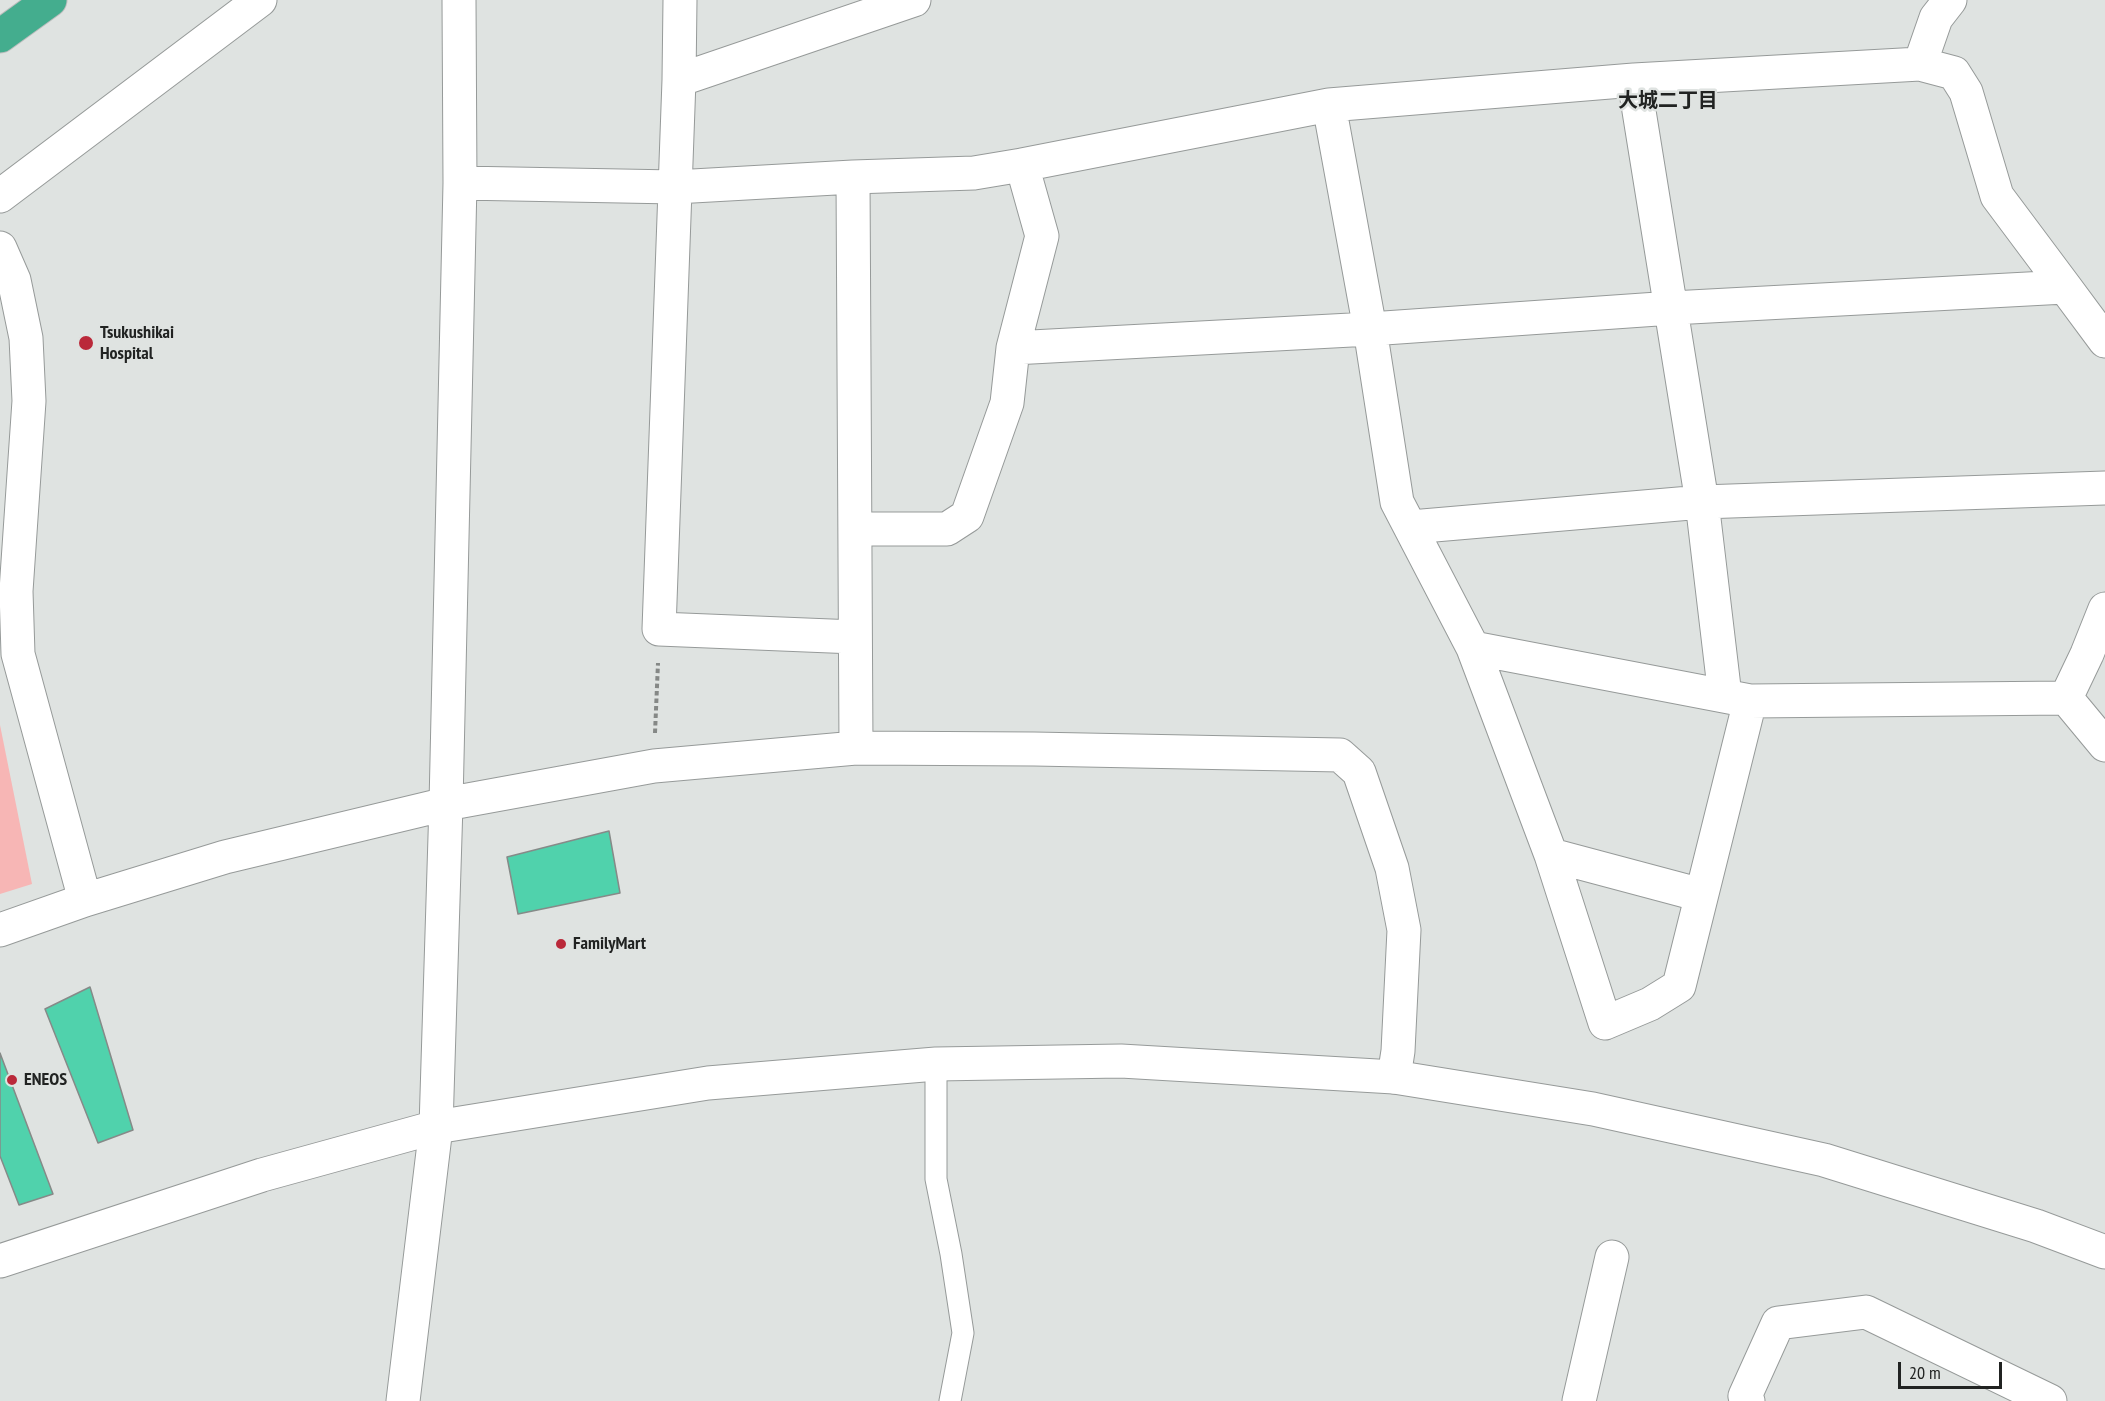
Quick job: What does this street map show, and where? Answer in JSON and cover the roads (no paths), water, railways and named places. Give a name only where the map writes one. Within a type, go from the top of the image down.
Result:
[{"type":"highway","points":[[0,36],[50,0]]},
{"type":"street","points":[[0,196],[260,0]]},
{"type":"street","points":[[403,1401],[436,1127],[460,183],[459,0]]},
{"type":"street","points":[[680,0],[659,629],[855,637]]},
{"type":"street","points":[[679,80],[914,0]]},
{"type":"street","points":[[1920,64],[1936,18],[1950,0]]},
{"type":"street","points":[[460,183],[675,187],[974,173],[1329,105],[1634,80],[1920,64],[1954,73],[1966,92],[1997,196],[2105,340]]},
{"type":"street","points":[[1329,105],[1370,329],[1397,502],[1473,648],[1551,855],[1605,1023],[1650,1004],[1678,986],[1701,895],[1737,698],[1702,502],[1634,80]]},
{"type":"street","points":[[855,529],[947,529],[967,516],[1007,403],[1014,348],[1042,236],[1022,165]]},
{"type":"street","points":[[853,177],[856,748]]},
{"type":"street","points":[[0,248],[14,280],[26,338],[29,391],[16,591],[18,654],[85,900]]},
{"type":"street","points":[[1014,348],[1370,329],[1672,308],[2065,287]]},
{"type":"street","points":[[1411,526],[1702,502],[2105,488]]},
{"type":"street","points":[[2066,698],[2105,609]]},
{"type":"street","points":[[1473,648],[1737,698],[2066,698]]},
{"type":"street","points":[[2066,698],[2105,745]]},
{"type":"street","points":[[0,930],[85,900],[225,857],[446,804],[654,766],[856,748],[1340,755],[1359,772],[1392,867],[1404,930],[1398,1051],[1394,1077]]},
{"type":"street","points":[[1551,855],[1701,895]]},
{"type":"street","points":[[0,1261],[262,1174],[436,1127],[708,1083],[936,1064],[1121,1061],[1394,1077],[1593,1109],[1824,1160],[2037,1226],[2105,1252]]},
{"type":"street","points":[[1579,1401],[1612,1257]]},
{"type":"street","points":[[1748,1401],[1745,1395],[1778,1323],[1866,1312],[2050,1401]]},
{"type":"lane","points":[[936,1064],[936,1179],[951,1254],[963,1333],[950,1401]]},
{"type":"place","name":"Tsukushikai Hospital","points":[[86,343]]},
{"type":"place","name":"FamilyMart","points":[[561,944]]},
{"type":"place","name":"ENEOS","points":[[12,1080]]},
{"type":"district","name":"大城二丁目","points":[[1668,101]]}]
